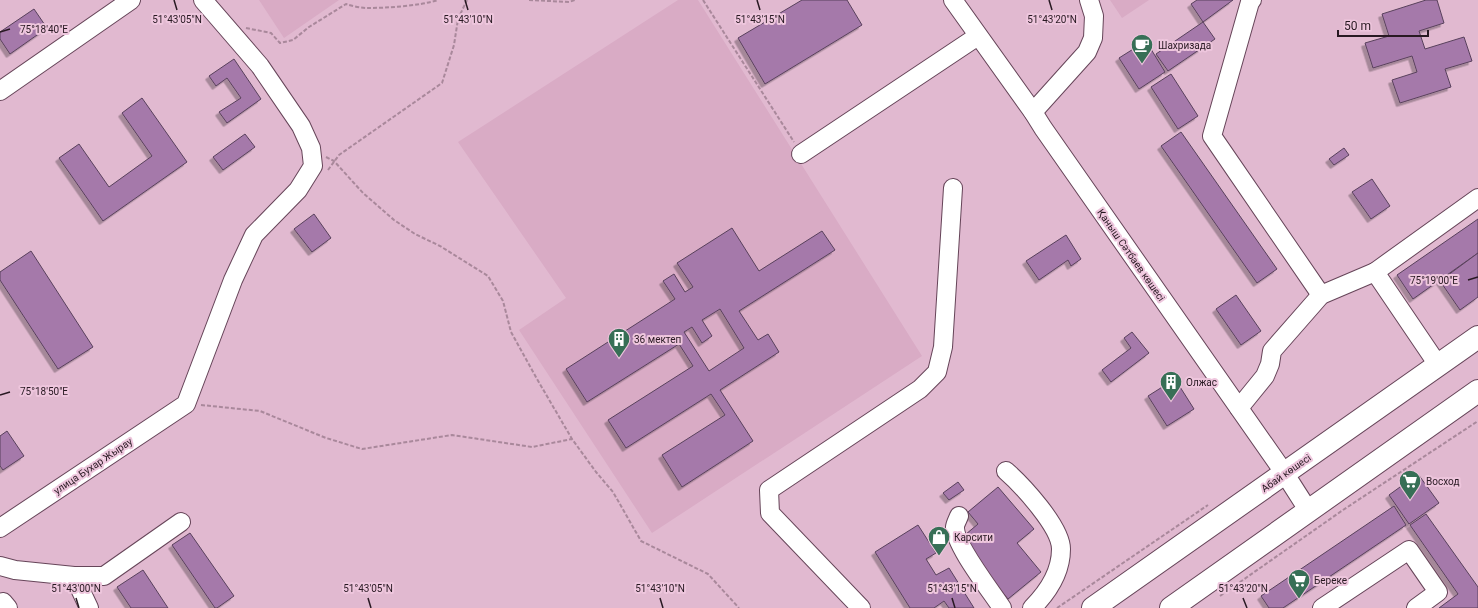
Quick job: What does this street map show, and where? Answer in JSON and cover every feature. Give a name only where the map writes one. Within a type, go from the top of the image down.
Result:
[{"type":"main road","name":"Абай көшесі","points":[[1093,608],[1478,337]]},
{"type":"main road","points":[[1171,608],[1478,391]]},
{"type":"street","points":[[0,91],[131,0]]},
{"type":"street","points":[[186,404],[233,280],[254,235],[298,190],[313,166],[312,148],[301,126],[260,66],[203,0]]},
{"type":"street","name":"Қаныш Сәтбаев көшесі","points":[[953,0],[1033,112],[1285,474],[1308,510]]},
{"type":"street","points":[[1033,112],[1086,52],[1090,45],[1093,38],[1094,16],[1089,0]]},
{"type":"street","points":[[1252,0],[1250,2],[1212,136],[1321,296]]},
{"type":"street","points":[[801,154],[978,36]]},
{"type":"street","points":[[861,608],[770,513],[769,490],[920,389],[937,372],[943,347],[953,188]]},
{"type":"street","points":[[1239,408],[1265,376],[1270,364],[1272,351],[1321,296],[1375,272],[1478,198]]},
{"type":"street","points":[[1375,272],[1438,365]]},
{"type":"street","name":"улица Бухар Жырау","points":[[0,528],[186,404]]},
{"type":"street","points":[[1006,471],[1015,479],[1045,514],[1057,534],[1062,548],[1059,566],[1052,583],[1041,599],[1032,608]]},
{"type":"street","points":[[959,516],[955,527],[957,539],[967,557],[1002,608]]},
{"type":"street","points":[[0,566],[15,570],[74,576],[104,576],[181,522]]},
{"type":"street","points":[[1322,608],[1409,550],[1438,592],[1416,608]]},
{"type":"street","points":[[74,576],[89,608]]},
{"type":"path","points":[[227,28],[250,28],[272,33],[280,43],[293,40],[309,27],[346,4],[365,8],[402,6],[438,0]]},
{"type":"path","points":[[325,174],[339,154],[442,82],[454,45],[458,19],[468,0]]},
{"type":"path","points":[[529,0],[569,2],[575,0]]},
{"type":"path","points":[[703,0],[801,154]]},
{"type":"path","points":[[312,148],[334,161],[363,193],[394,220],[415,234],[440,246],[488,276],[503,301],[511,332],[537,379],[572,439],[596,472],[613,492],[641,540],[708,574],[739,608]]},
{"type":"path","points":[[186,404],[260,411],[326,438],[362,449],[452,435],[532,447],[572,439]]},
{"type":"path","points":[[1215,599],[1343,510],[1478,421]]},
{"type":"path","points":[[1057,608],[1213,502]]},
{"type":"shaded area","points":[[259,0],[339,0],[284,38]]},
{"type":"shaded area","points":[[678,0],[698,0],[922,356],[652,533],[519,330],[566,298],[458,142]]},
{"type":"shaded area","points":[[1110,0],[1149,0],[1122,18]]},
{"type":"building","points":[[802,0],[847,0],[862,25],[765,84],[738,38]]},
{"type":"building","points":[[1197,0],[1233,0],[1203,22],[1191,4]]},
{"type":"building","points":[[1426,0],[1437,0],[1444,23],[1419,31],[1425,49],[1464,37],[1472,61],[1445,69],[1451,87],[1400,103],[1392,80],[1417,72],[1412,56],[1373,68],[1365,43],[1389,36],[1382,14]]},
{"type":"building","points":[[34,9],[47,28],[10,54],[0,39],[0,32]]},
{"type":"building","points":[[1203,22],[1215,39],[1168,71],[1156,54]]},
{"type":"building","name":"Шахризада","points":[[1146,41],[1165,72],[1139,89],[1119,58]]},
{"type":"building","points":[[234,59],[261,99],[227,123],[219,112],[241,98],[227,78],[216,86],[209,76]]},
{"type":"building","points":[[1171,74],[1198,116],[1178,129],[1151,87]]},
{"type":"building","points":[[142,98],[187,162],[103,221],[59,158],[79,144],[109,187],[152,156],[122,113]]},
{"type":"building","points":[[1181,132],[1277,269],[1257,283],[1161,146]]},
{"type":"building","points":[[245,134],[255,147],[223,170],[213,157]]},
{"type":"building","points":[[1344,148],[1349,155],[1334,165],[1329,159]]},
{"type":"building","points":[[1372,179],[1390,206],[1371,219],[1352,192]]},
{"type":"building","points":[[314,214],[331,238],[312,252],[294,229]]},
{"type":"building","points":[[1478,219],[1478,253],[1413,299],[1397,275]]},
{"type":"building","name":"36 мектеп","points":[[732,228],[759,271],[822,231],[835,250],[739,311],[758,340],[768,334],[779,352],[720,390],[753,441],[682,487],[662,455],[725,415],[711,394],[626,448],[608,420],[693,366],[679,344],[587,402],[566,369],[675,299],[663,281],[674,274],[685,292],[693,287],[677,263]],"holes":[[[720,309],[744,348],[709,371],[684,332],[692,327],[702,343],[712,336],[702,320]]]},
{"type":"building","points":[[1066,235],[1081,259],[1071,266],[1068,260],[1039,280],[1026,261]]},
{"type":"building","points":[[31,251],[93,347],[58,369],[0,280],[0,272]]},
{"type":"building","points":[[1478,253],[1478,297],[1460,310],[1440,281]]},
{"type":"building","points":[[1236,295],[1261,331],[1241,345],[1216,309]]},
{"type":"building","points":[[1132,332],[1149,353],[1111,382],[1102,370],[1131,348],[1124,338]]},
{"type":"building","name":"Олжас","points":[[1175,379],[1194,409],[1167,426],[1148,396]]},
{"type":"building","points":[[7,431],[24,456],[3,470],[0,466],[0,436]]},
{"type":"building","points":[[1418,474],[1439,503],[1409,524],[1389,495]]},
{"type":"building","points":[[958,482],[964,490],[949,500],[943,493]]},
{"type":"building","points":[[998,487],[1034,529],[1017,543],[1041,572],[1008,599],[959,540],[978,524],[968,512]]},
{"type":"building","points":[[1394,506],[1406,525],[1283,608],[1269,608],[1261,596]]},
{"type":"building","points":[[1426,514],[1478,587],[1478,608],[1439,608],[1458,594],[1410,525]]},
{"type":"building","points":[[918,525],[936,553],[926,559],[936,575],[949,568],[974,608],[949,608],[944,601],[934,608],[910,608],[875,552]]},
{"type":"building","points":[[190,533],[234,596],[217,608],[215,608],[172,545]]},
{"type":"building","points":[[143,570],[168,608],[131,608],[117,587]]},
{"type":"place","name":"Шахризада","points":[[1142,64]]},
{"type":"place","name":"36 мектеп","points":[[619,358]]},
{"type":"place","name":"Олжас","points":[[1171,402]]},
{"type":"place","name":"Восход","points":[[1410,500]]},
{"type":"place","name":"Карсити","points":[[939,556]]},
{"type":"place","name":"Береке","points":[[1299,600]]}]
